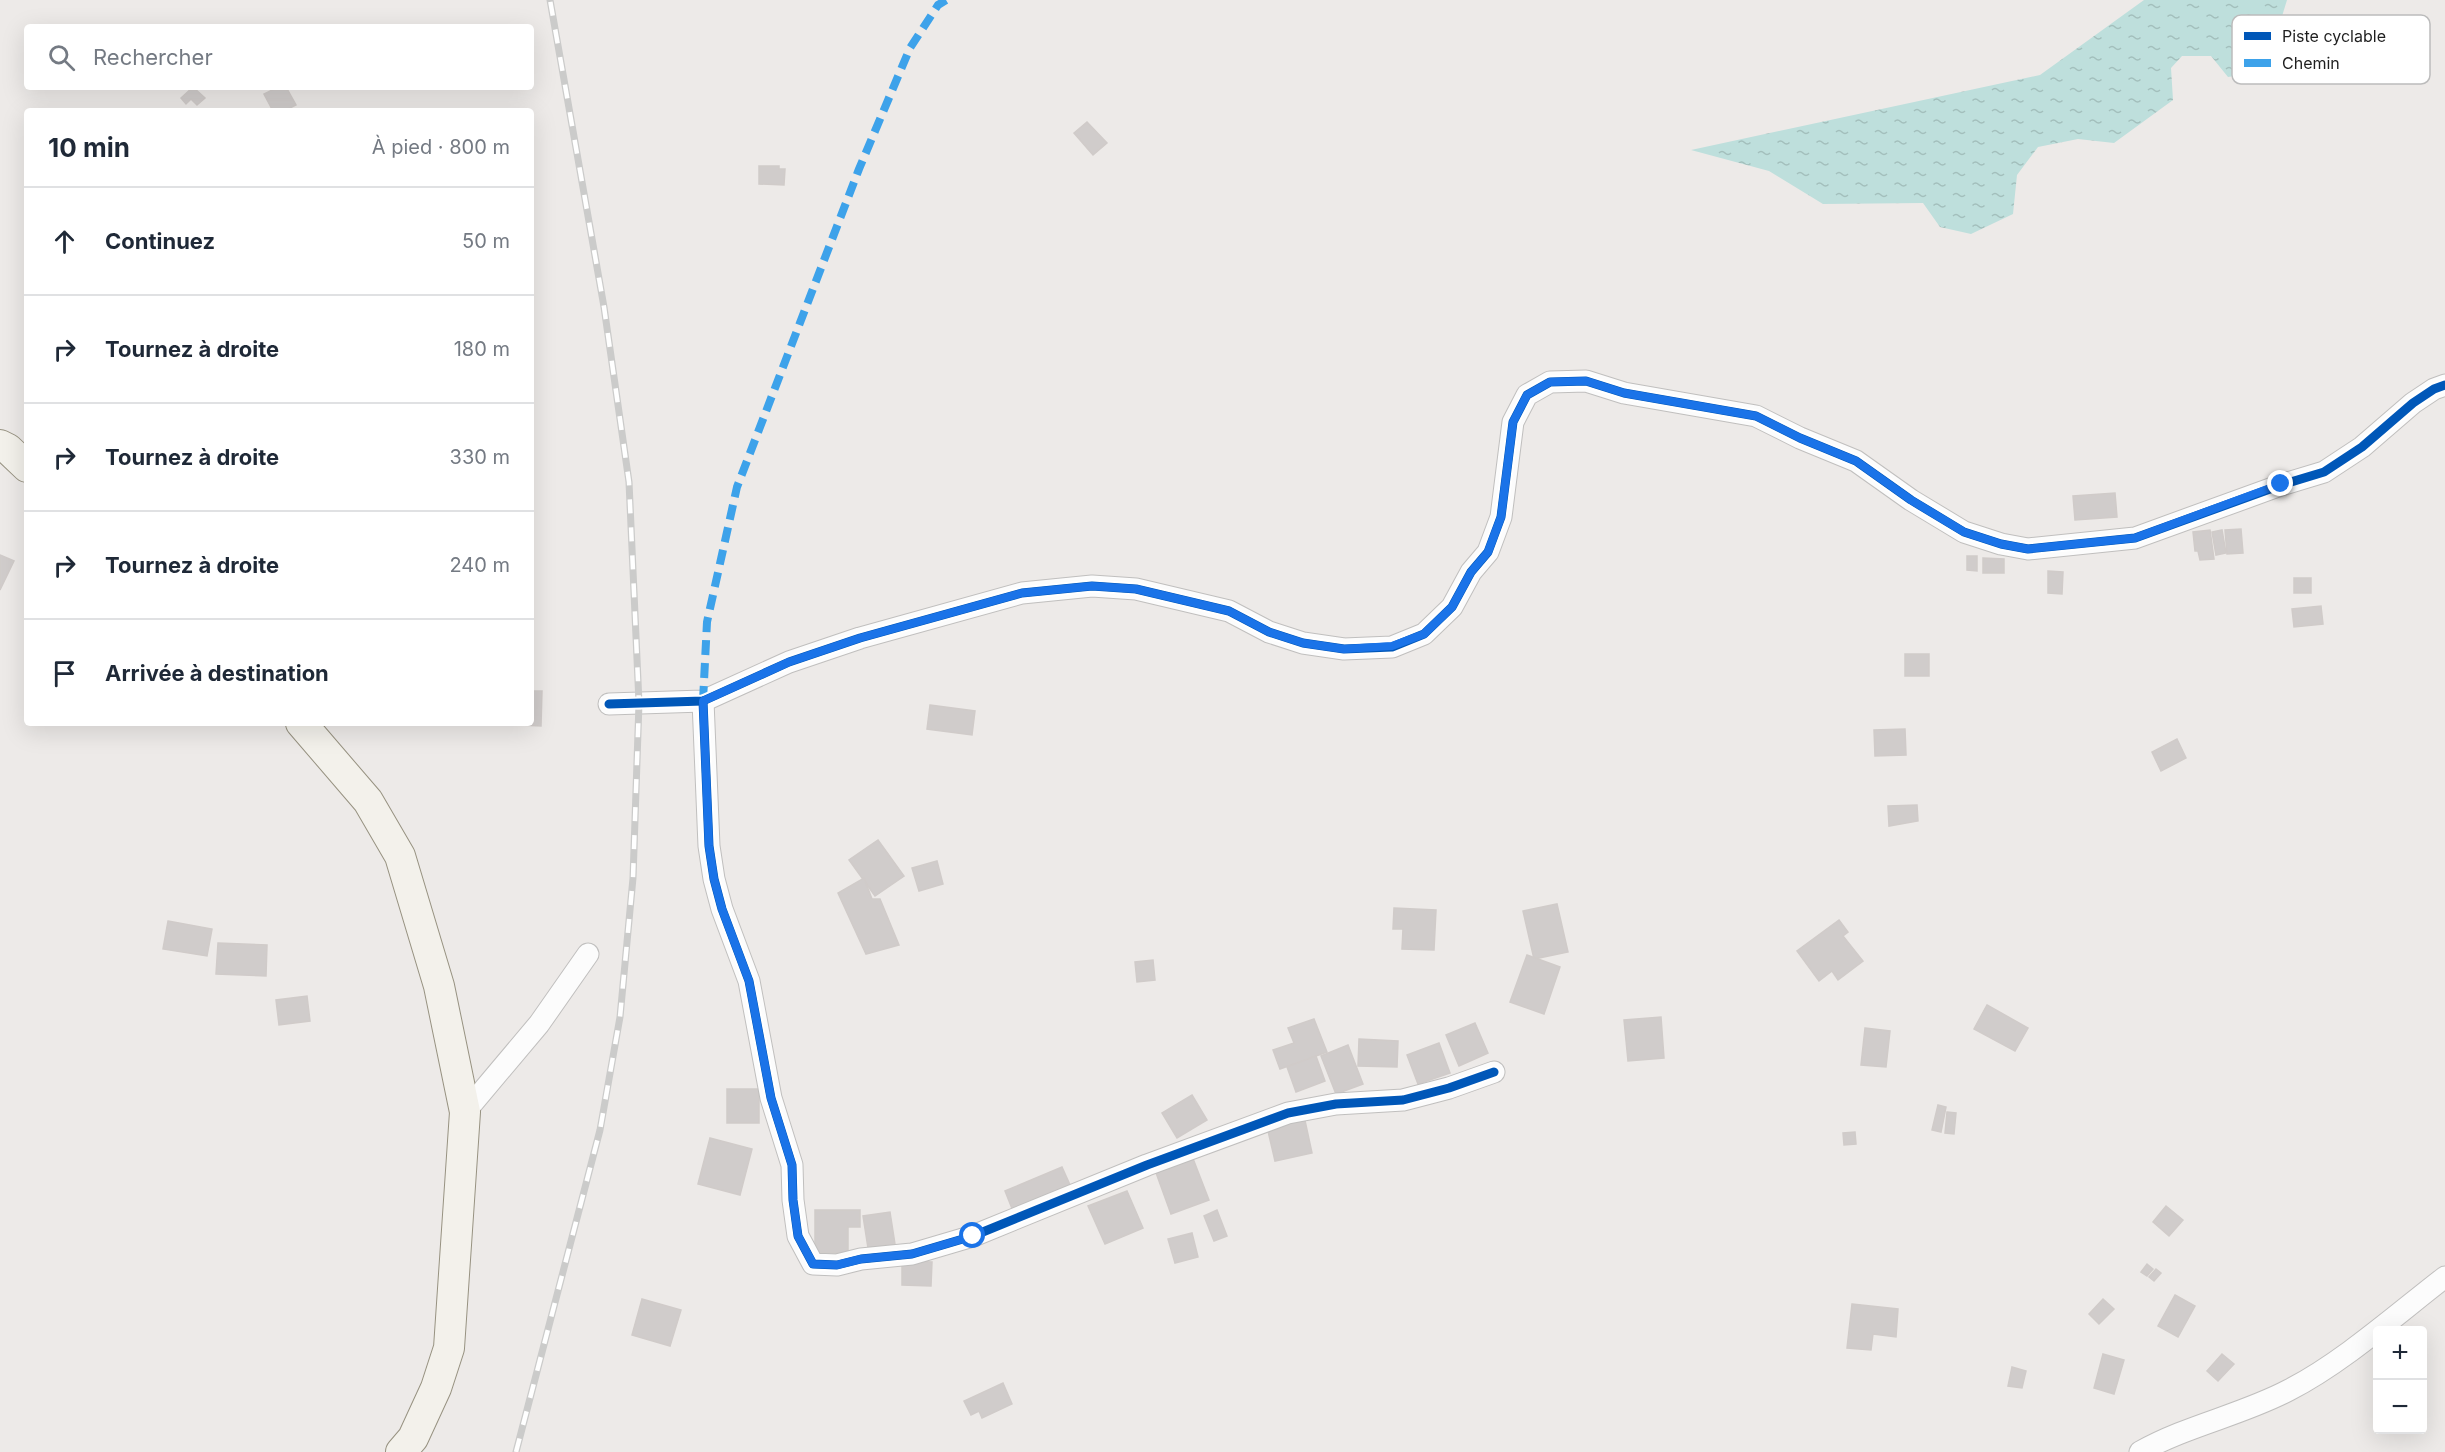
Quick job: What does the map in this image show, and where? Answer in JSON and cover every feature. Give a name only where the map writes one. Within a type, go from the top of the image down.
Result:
[{"type":"street","points":[[609,704],[703,701],[789,662],[860,638],[1022,593],[1092,586],[1136,589],[1229,611],[1269,632],[1303,643],[1344,649],[1392,646],[1424,634],[1452,607],[1471,572],[1488,552],[1501,517],[1513,422],[1527,395],[1550,382],[1586,381],[1624,393],[1756,416],[1800,438],[1856,461],[1911,500],[1964,532],[2001,544],[2028,549],[2135,538],[2281,484],[2324,472],[2362,447],[2413,403],[2434,389],[2445,385]]},
{"type":"street","points":[[0,445],[8,449],[24,464]]},
{"type":"street","points":[[703,701],[709,846],[714,879],[722,909],[749,981],[771,1098],[792,1165],[793,1200],[798,1236],[813,1264],[837,1265],[861,1259],[912,1254],[973,1236],[1147,1165],[1288,1113],[1336,1104],[1403,1100],[1494,1072]]},
{"type":"street","points":[[304,726],[368,801],[400,856],[440,986],[465,1112],[449,1348],[436,1388],[413,1438],[401,1452]]},
{"type":"street","points":[[465,1112],[539,1024],[588,954]]},
{"type":"street","points":[[2140,1452],[2163,1439],[2288,1391],[2323,1370],[2445,1277]]},
{"type":"water","points":[[2144,0],[2287,0],[2282,15],[2232,15],[2232,76],[2228,77],[2211,56],[2182,56],[2171,68],[2173,100],[2114,143],[2078,139],[2038,147],[2017,175],[2013,214],[1971,234],[1940,227],[1923,203],[1823,204],[1769,171],[1691,150],[2040,75]]},
{"type":"building","points":[[190,90],[196,90],[205,98],[197,105],[191,99],[186,104],[181,98]]},
{"type":"building","points":[[272,90],[288,90],[296,105],[290,108],[271,108],[264,94]]},
{"type":"building","points":[[1087,122],[1107,143],[1093,155],[1074,133]]},
{"type":"building","points":[[759,166],[779,166],[779,169],[785,169],[784,185],[759,184]]},
{"type":"building","points":[[2115,493],[2117,517],[2075,520],[2073,496]]},
{"type":"building","points":[[2241,529],[2243,553],[2227,554],[2225,530]]},
{"type":"building","points":[[2210,530],[2214,559],[2200,560],[2198,551],[2195,551],[2193,532]]},
{"type":"building","points":[[2222,530],[2226,553],[2216,555],[2212,532]]},
{"type":"building","points":[[0,555],[14,561],[0,590]]},
{"type":"building","points":[[1967,556],[1977,556],[1977,571],[1967,570]]},
{"type":"building","points":[[1983,558],[2004,559],[2004,573],[1983,573]]},
{"type":"building","points":[[2048,571],[2063,572],[2062,594],[2048,593]]},
{"type":"building","points":[[2294,578],[2311,578],[2311,593],[2294,593]]},
{"type":"building","points":[[2321,606],[2323,624],[2294,627],[2292,609]]},
{"type":"building","points":[[1905,654],[1929,654],[1929,676],[1905,676]]},
{"type":"building","points":[[534,691],[542,691],[541,726],[534,726]]},
{"type":"building","points":[[930,705],[975,711],[972,735],[927,729]]},
{"type":"building","points":[[1905,729],[1906,755],[1875,756],[1874,730]]},
{"type":"building","points":[[2177,739],[2186,758],[2161,771],[2152,752]]},
{"type":"building","points":[[1917,805],[1918,821],[1889,826],[1888,806]]},
{"type":"building","points":[[878,840],[904,876],[875,896],[849,860]]},
{"type":"building","points":[[937,861],[943,884],[919,891],[912,868]]},
{"type":"building","points":[[864,878],[872,899],[880,899],[899,945],[866,954],[838,893]]},
{"type":"building","points":[[1557,904],[1568,952],[1534,959],[1523,911]]},
{"type":"building","points":[[1394,908],[1436,910],[1434,950],[1402,949],[1403,929],[1393,929]]},
{"type":"building","points":[[1839,920],[1848,932],[1843,936],[1863,961],[1838,980],[1832,971],[1819,981],[1797,951]]},
{"type":"building","points":[[168,921],[212,929],[207,956],[163,949]]},
{"type":"building","points":[[218,943],[267,945],[266,976],[216,974]]},
{"type":"building","points":[[1527,955],[1560,967],[1544,1014],[1510,1002]]},
{"type":"building","points":[[1153,960],[1155,980],[1137,982],[1135,962]]},
{"type":"building","points":[[307,996],[310,1021],[279,1025],[276,1000]]},
{"type":"building","points":[[1987,1005],[2028,1028],[2015,1051],[1974,1029]]},
{"type":"building","points":[[1661,1017],[1664,1058],[1628,1061],[1624,1020]]},
{"type":"building","points":[[1314,1019],[1327,1052],[1280,1069],[1273,1050],[1294,1043],[1288,1028]]},
{"type":"building","points":[[1475,1023],[1488,1053],[1459,1066],[1446,1035]]},
{"type":"building","points":[[1865,1028],[1890,1031],[1886,1067],[1861,1065]]},
{"type":"building","points":[[1359,1039],[1398,1041],[1397,1067],[1358,1066]]},
{"type":"building","points":[[1439,1043],[1450,1073],[1418,1084],[1407,1055]]},
{"type":"building","points":[[1348,1045],[1363,1084],[1336,1094],[1321,1056]]},
{"type":"building","points":[[1316,1056],[1325,1081],[1296,1092],[1287,1067]]},
{"type":"building","points":[[727,1089],[759,1089],[759,1123],[727,1123]]},
{"type":"building","points":[[1192,1095],[1207,1120],[1177,1138],[1162,1113]]},
{"type":"building","points":[[1938,1105],[1946,1107],[1941,1132],[1932,1130]]},
{"type":"building","points":[[1947,1112],[1956,1113],[1954,1134],[1945,1133]]},
{"type":"building","points":[[1304,1116],[1312,1153],[1275,1161],[1268,1131],[1281,1128],[1279,1122]]},
{"type":"building","points":[[1855,1132],[1856,1144],[1844,1145],[1843,1133]]},
{"type":"building","points":[[710,1138],[752,1149],[740,1195],[698,1184]]},
{"type":"building","points":[[1192,1156],[1209,1200],[1171,1214],[1155,1170]]},
{"type":"building","points":[[1062,1167],[1071,1187],[1013,1211],[1005,1191]]},
{"type":"building","points":[[1127,1191],[1143,1228],[1105,1244],[1088,1206]]},
{"type":"building","points":[[2166,1206],[2183,1220],[2169,1236],[2153,1222]]},
{"type":"building","points":[[815,1210],[860,1210],[860,1227],[848,1227],[848,1253],[815,1253]]},
{"type":"building","points":[[1217,1210],[1227,1236],[1214,1241],[1204,1216]]},
{"type":"building","points":[[890,1212],[895,1244],[868,1248],[863,1216]]},
{"type":"building","points":[[1192,1233],[1198,1257],[1175,1263],[1168,1239]]},
{"type":"building","points":[[902,1261],[932,1262],[931,1286],[902,1285]]},
{"type":"building","points":[[2147,1264],[2153,1269],[2147,1276],[2141,1272]]},
{"type":"building","points":[[2156,1269],[2161,1273],[2154,1281],[2149,1277]]},
{"type":"building","points":[[2175,1295],[2195,1306],[2178,1337],[2158,1326]]},
{"type":"building","points":[[642,1299],[681,1310],[670,1346],[632,1335]]},
{"type":"building","points":[[2103,1299],[2114,1309],[2099,1324],[2089,1314]]},
{"type":"building","points":[[1852,1304],[1898,1309],[1896,1337],[1873,1334],[1871,1350],[1847,1348]]},
{"type":"building","points":[[2103,1354],[2124,1360],[2114,1394],[2094,1388]]},
{"type":"building","points":[[2222,1354],[2234,1364],[2218,1381],[2207,1371]]},
{"type":"building","points":[[2012,1367],[2026,1371],[2022,1388],[2008,1386]]},
{"type":"building","points":[[1003,1383],[1012,1404],[982,1418],[979,1411],[971,1415],[964,1401]]},
{"type":"railway","points":[[516,1452],[600,1130],[620,1017],[633,878],[639,703],[629,482],[604,307],[550,0]]},
{"type":"marked path","points":[[703,701],[707,622],[737,487],[859,169],[910,48],[938,5],[946,0]]},
{"type":"cycle path","points":[[609,704],[703,701],[789,662],[860,638],[1022,593],[1092,586],[1136,589],[1229,611],[1269,632],[1303,643],[1344,649],[1392,647],[1424,634],[1452,607],[1471,572],[1488,552],[1501,517],[1513,422],[1527,395],[1550,382],[1586,381],[1624,393],[1756,416],[1800,438],[1856,461],[1911,500],[1964,532],[2001,544],[2028,549],[2135,538],[2281,485],[2324,472],[2362,447],[2413,403],[2434,389],[2445,385]]},
{"type":"cycle path","points":[[703,701],[709,846],[714,879],[722,909],[749,981],[771,1098],[792,1165],[793,1200],[798,1236],[813,1264],[837,1265],[861,1259],[912,1254],[973,1236],[1147,1165],[1288,1113],[1336,1104],[1403,1100],[1449,1088],[1494,1072]]},
{"type":"route","points":[[973,1236],[912,1254],[861,1259],[837,1265],[813,1264],[798,1236],[793,1200],[792,1165],[771,1098],[749,981],[722,909],[714,879],[709,846],[703,701],[789,662],[860,638],[1022,593],[1092,586],[1136,589],[1229,611],[1269,632],[1303,643],[1344,649],[1392,646],[1424,634],[1452,607],[1471,572],[1488,552],[1501,517],[1513,422],[1527,395],[1550,382],[1586,381],[1624,393],[1756,416],[1800,438],[1856,461],[1911,500],[1964,532],[2001,544],[2028,549],[2135,538],[2281,484]]}]
